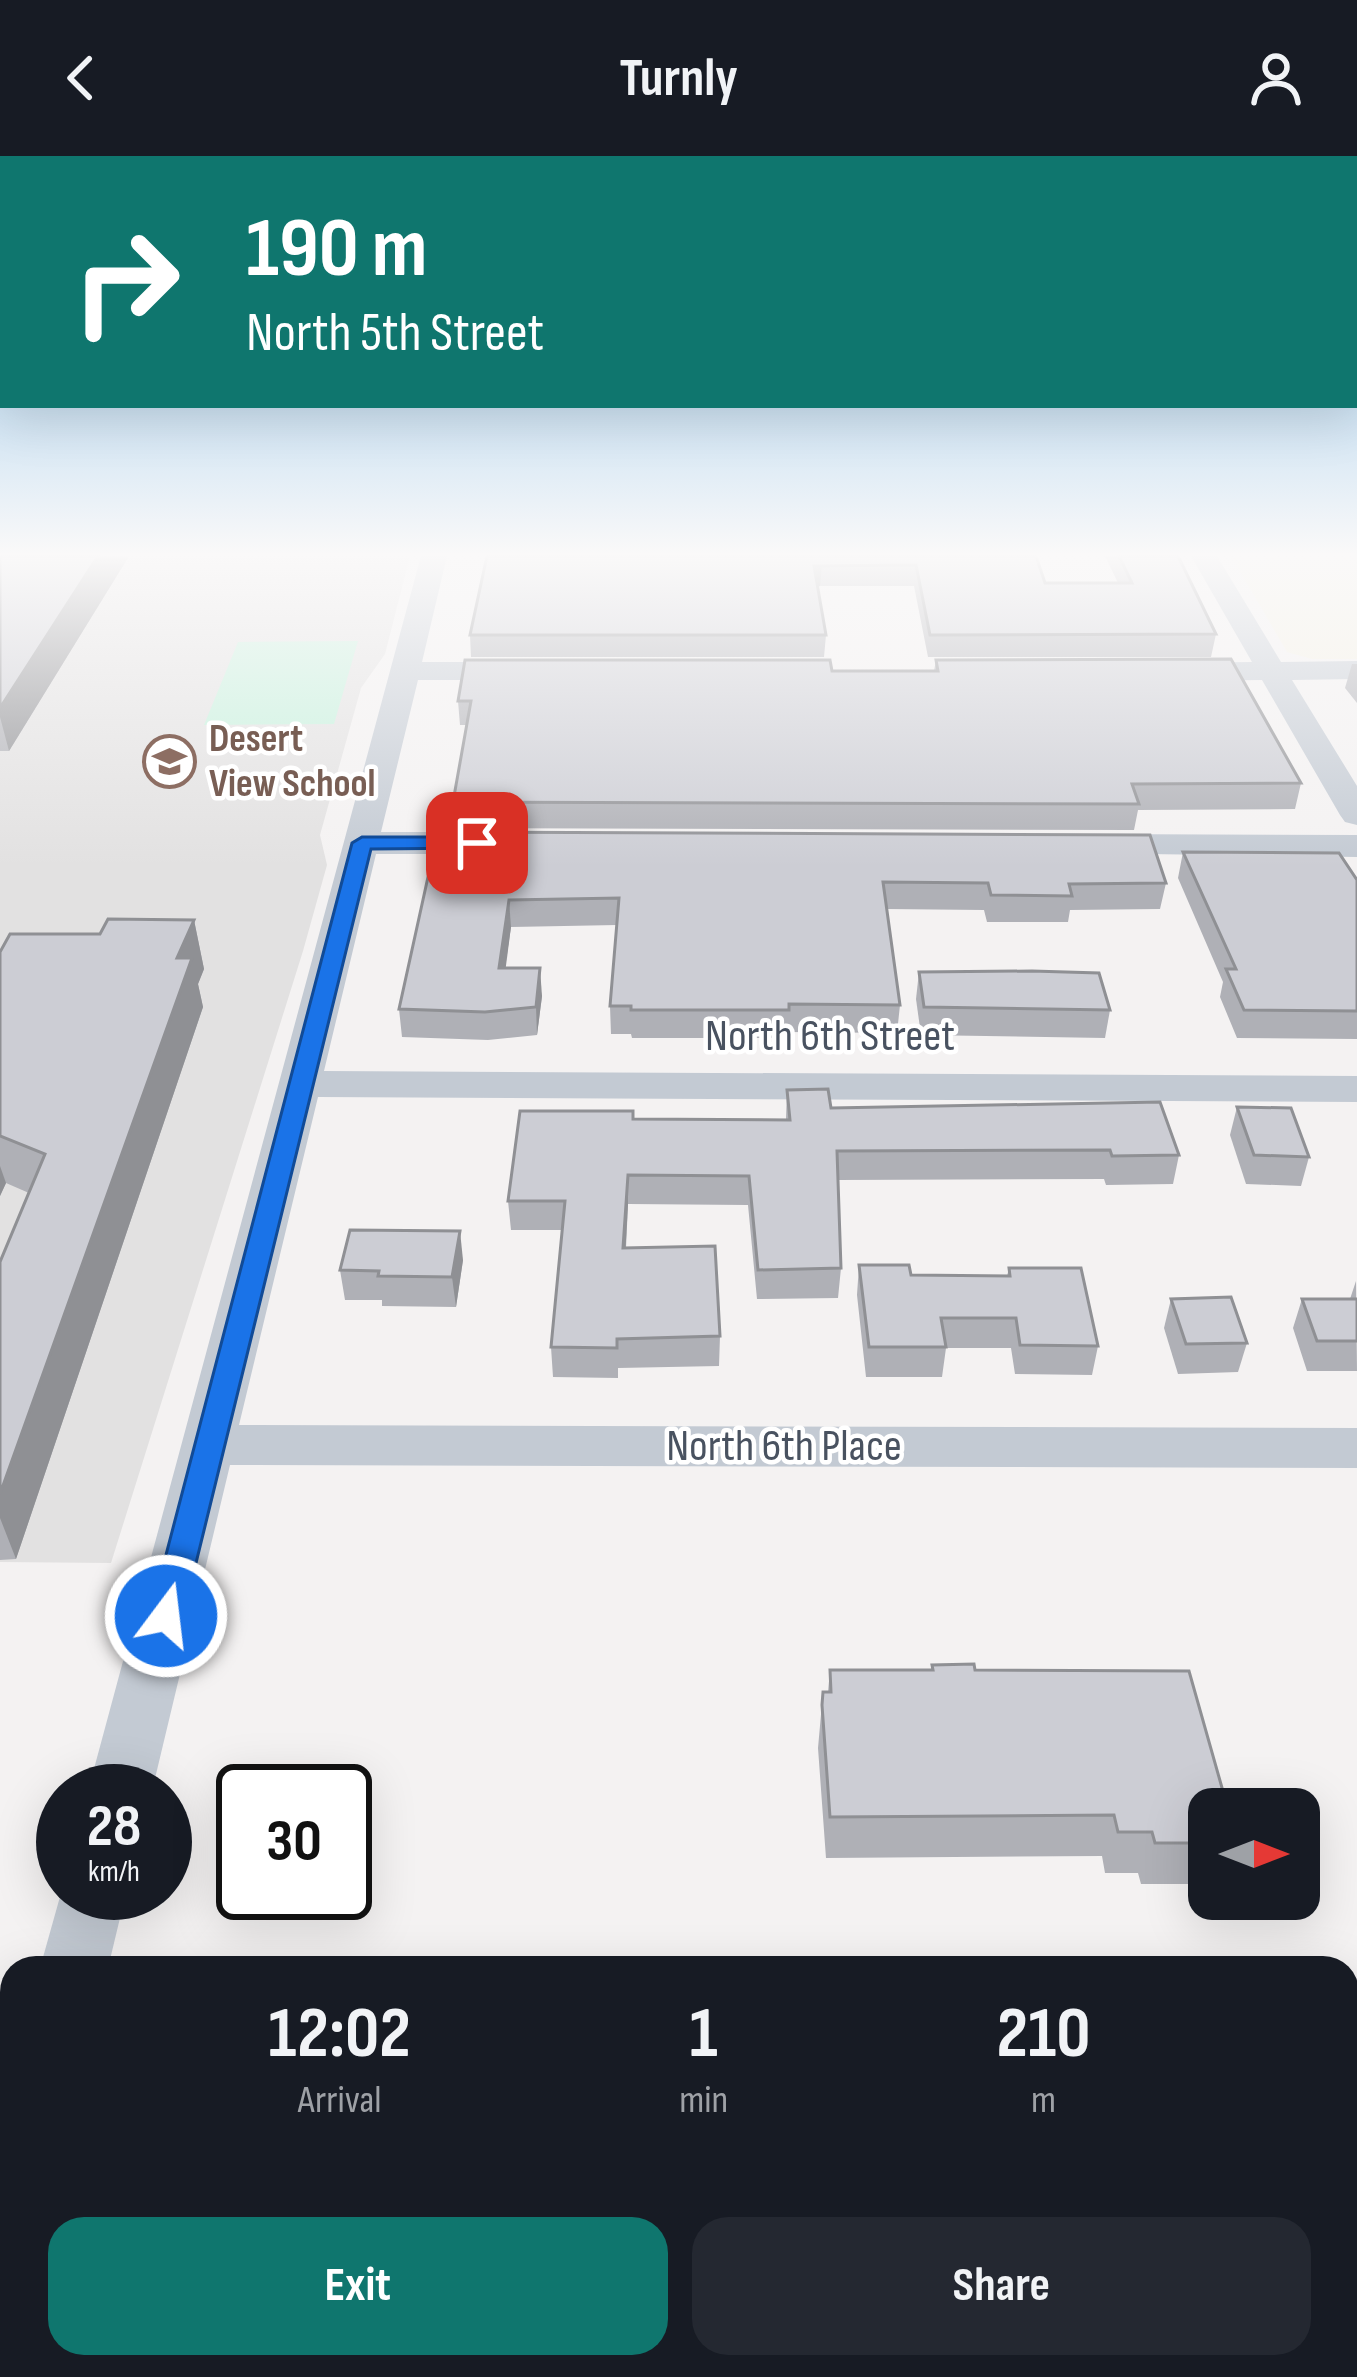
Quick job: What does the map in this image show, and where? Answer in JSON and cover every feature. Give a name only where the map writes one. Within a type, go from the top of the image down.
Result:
[{"type":"street","points":[[127,1764],[407,660]]},
{"type":"street","points":[[1264,660],[1357,815]]},
{"type":"street","points":[[404,670],[557,671]]},
{"type":"street","points":[[1152,672],[1357,670]]},
{"type":"street","points":[[362,843],[548,843]]},
{"type":"street","points":[[1048,845],[1357,846]]},
{"type":"street","name":"North 6th Street","points":[[302,1084],[1357,1089]]},
{"type":"street","name":"North 6th Place","points":[[211,1445],[1357,1448]]},
{"type":"street","points":[[77,1956],[86,1920]]},
{"type":"shaded area","points":[[0,660],[381,660],[361,688],[320,835],[327,865],[303,951],[111,1563],[0,1562]]},
{"type":"green space","points":[[231,660],[353,660],[334,724],[204,725]]},
{"type":"building","points":[[0,660],[31,660],[0,708]]},
{"type":"building","points":[[465,660],[830,660],[832,671],[938,671],[936,660],[1231,660],[1301,783],[1132,784],[1139,804],[453,802],[471,701],[458,701]]},
{"type":"building","points":[[450,832],[1150,835],[1166,883],[1069,884],[1072,896],[991,895],[988,883],[883,882],[900,1005],[789,1004],[789,1010],[610,1006],[619,898],[509,900],[499,968],[540,968],[536,1007],[485,1012],[399,1009],[428,877],[445,877]]},
{"type":"building","points":[[1183,852],[1339,853],[1357,880],[1357,1011],[1244,1010],[1226,969],[1236,969]]},
{"type":"building","points":[[108,919],[194,920],[177,958],[192,958],[0,1494],[0,1262],[45,1154],[0,1136],[0,952],[10,934],[100,934]]},
{"type":"building","points":[[919,972],[1099,973],[1110,1010],[924,1007]]},
{"type":"building","points":[[828,1089],[831,1108],[1160,1102],[1179,1155],[1112,1156],[1110,1150],[837,1151],[841,1268],[758,1270],[749,1176],[628,1175],[623,1248],[715,1246],[720,1336],[617,1339],[617,1348],[551,1347],[565,1201],[508,1201],[520,1111],[633,1111],[633,1119],[790,1120],[787,1090]]},
{"type":"building","points":[[1237,1107],[1291,1108],[1309,1157],[1254,1155]]},
{"type":"building","points":[[350,1230],[460,1231],[452,1277],[378,1276],[379,1271],[340,1270]]},
{"type":"building","points":[[859,1265],[909,1265],[911,1275],[1010,1276],[1009,1268],[1081,1268],[1098,1346],[1020,1345],[1016,1318],[941,1318],[946,1347],[869,1347]]},
{"type":"building","points":[[1231,1297],[1247,1343],[1186,1344],[1171,1299]]},
{"type":"building","points":[[1302,1299],[1357,1299],[1357,1341],[1317,1341]]},
{"type":"building","points":[[974,1664],[975,1670],[1189,1671],[1222,1788],[1188,1788],[1188,1843],[1155,1843],[1152,1832],[1118,1832],[1114,1815],[830,1817],[822,1705],[823,1692],[831,1692],[830,1670],[933,1670],[932,1665]]},
{"type":"place","name":"Desert View School","points":[[170,761]]},
{"type":"route","points":[[166,1616],[362,843],[477,843]]}]
